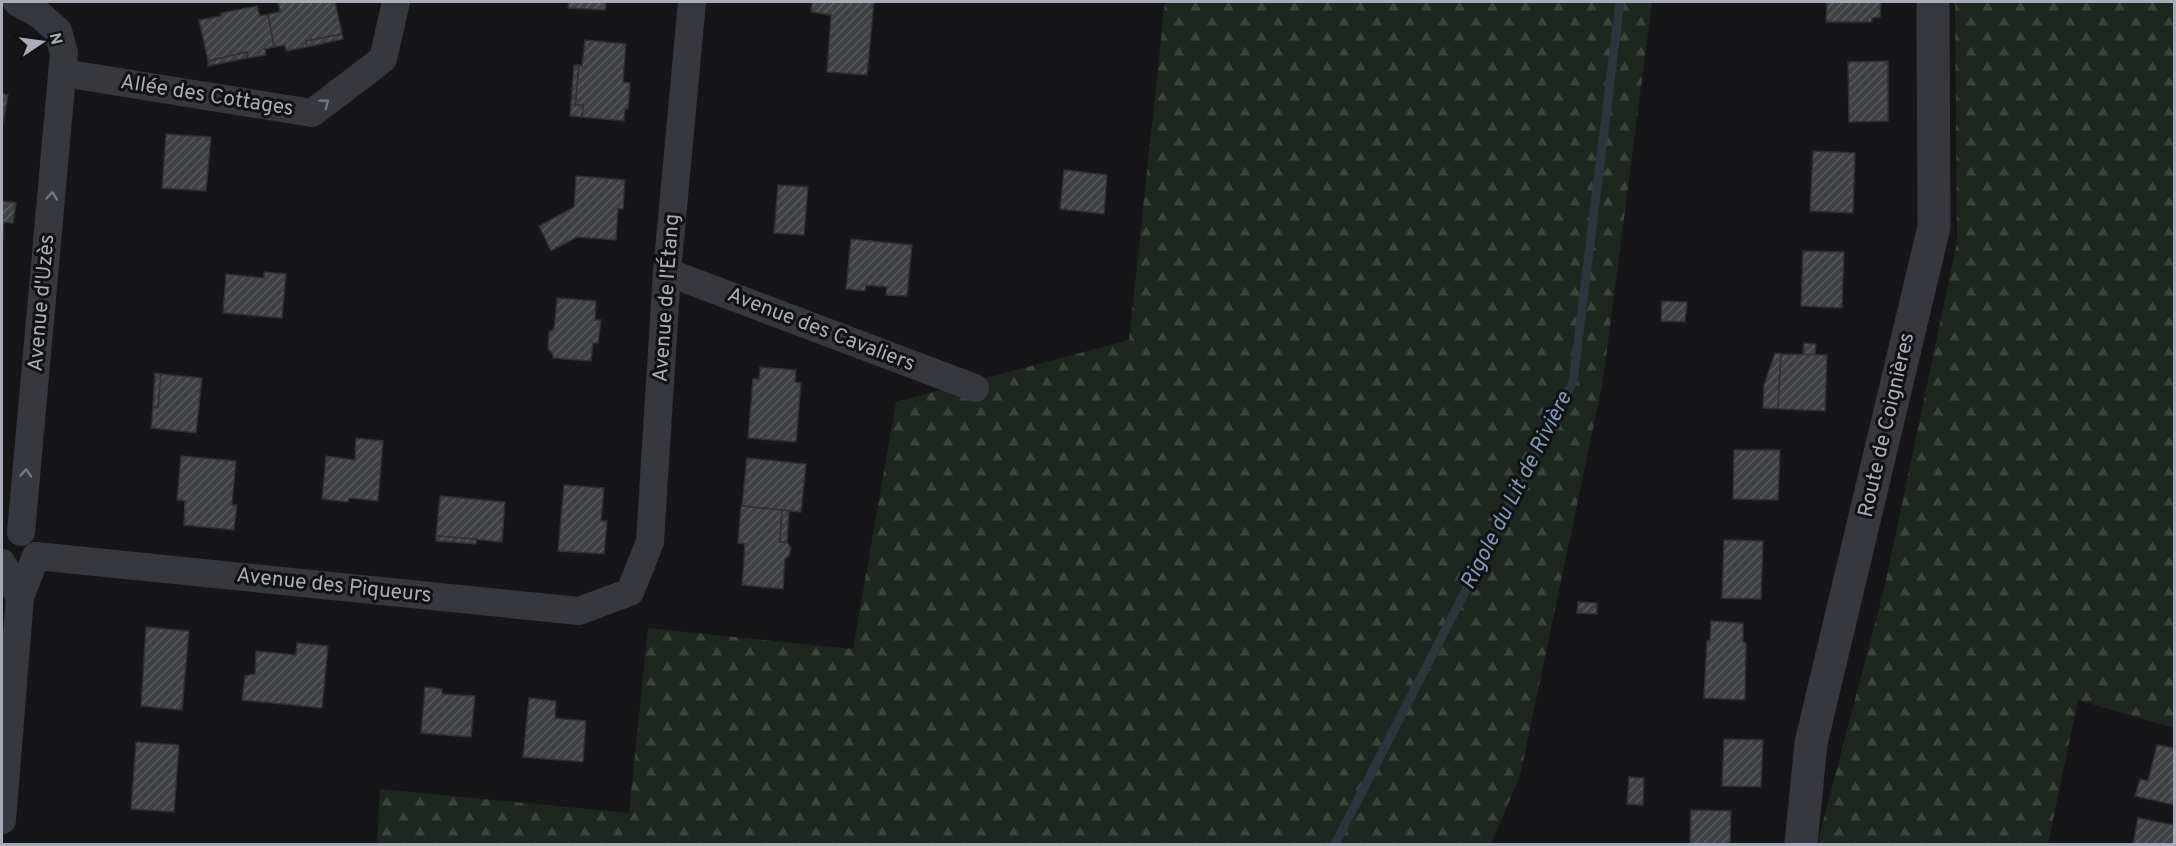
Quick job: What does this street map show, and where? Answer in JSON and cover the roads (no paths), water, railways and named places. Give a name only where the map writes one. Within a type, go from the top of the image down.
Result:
[{"type":"street","name":"Avenue d'Uzès","points":[[11,535],[64,52],[58,31],[40,15],[17,2]]},
{"type":"street","name":"Allée des Cottages","points":[[63,73],[312,113],[383,60],[396,2]]},
{"type":"street","name":"Avenue de l'Étang","points":[[630,592],[650,542],[668,272],[692,2]]},
{"type":"street","name":"Route de Coignières","points":[[1801,844],[1811,743],[1934,227],[1933,2]]},
{"type":"street","name":"Avenue des Cavaliers","points":[[668,272],[975,388]]},
{"type":"street","points":[[2,820],[20,597],[36,556],[11,535]]},
{"type":"street","name":"Avenue des Piqueurs","points":[[36,556],[579,611],[630,592]]},
{"type":"street","points":[[2,563],[20,597]]},
{"type":"waterway","name":"Rigole du Lit de Rivière","points":[[1335,844],[1573,382],[1620,2]]}]
